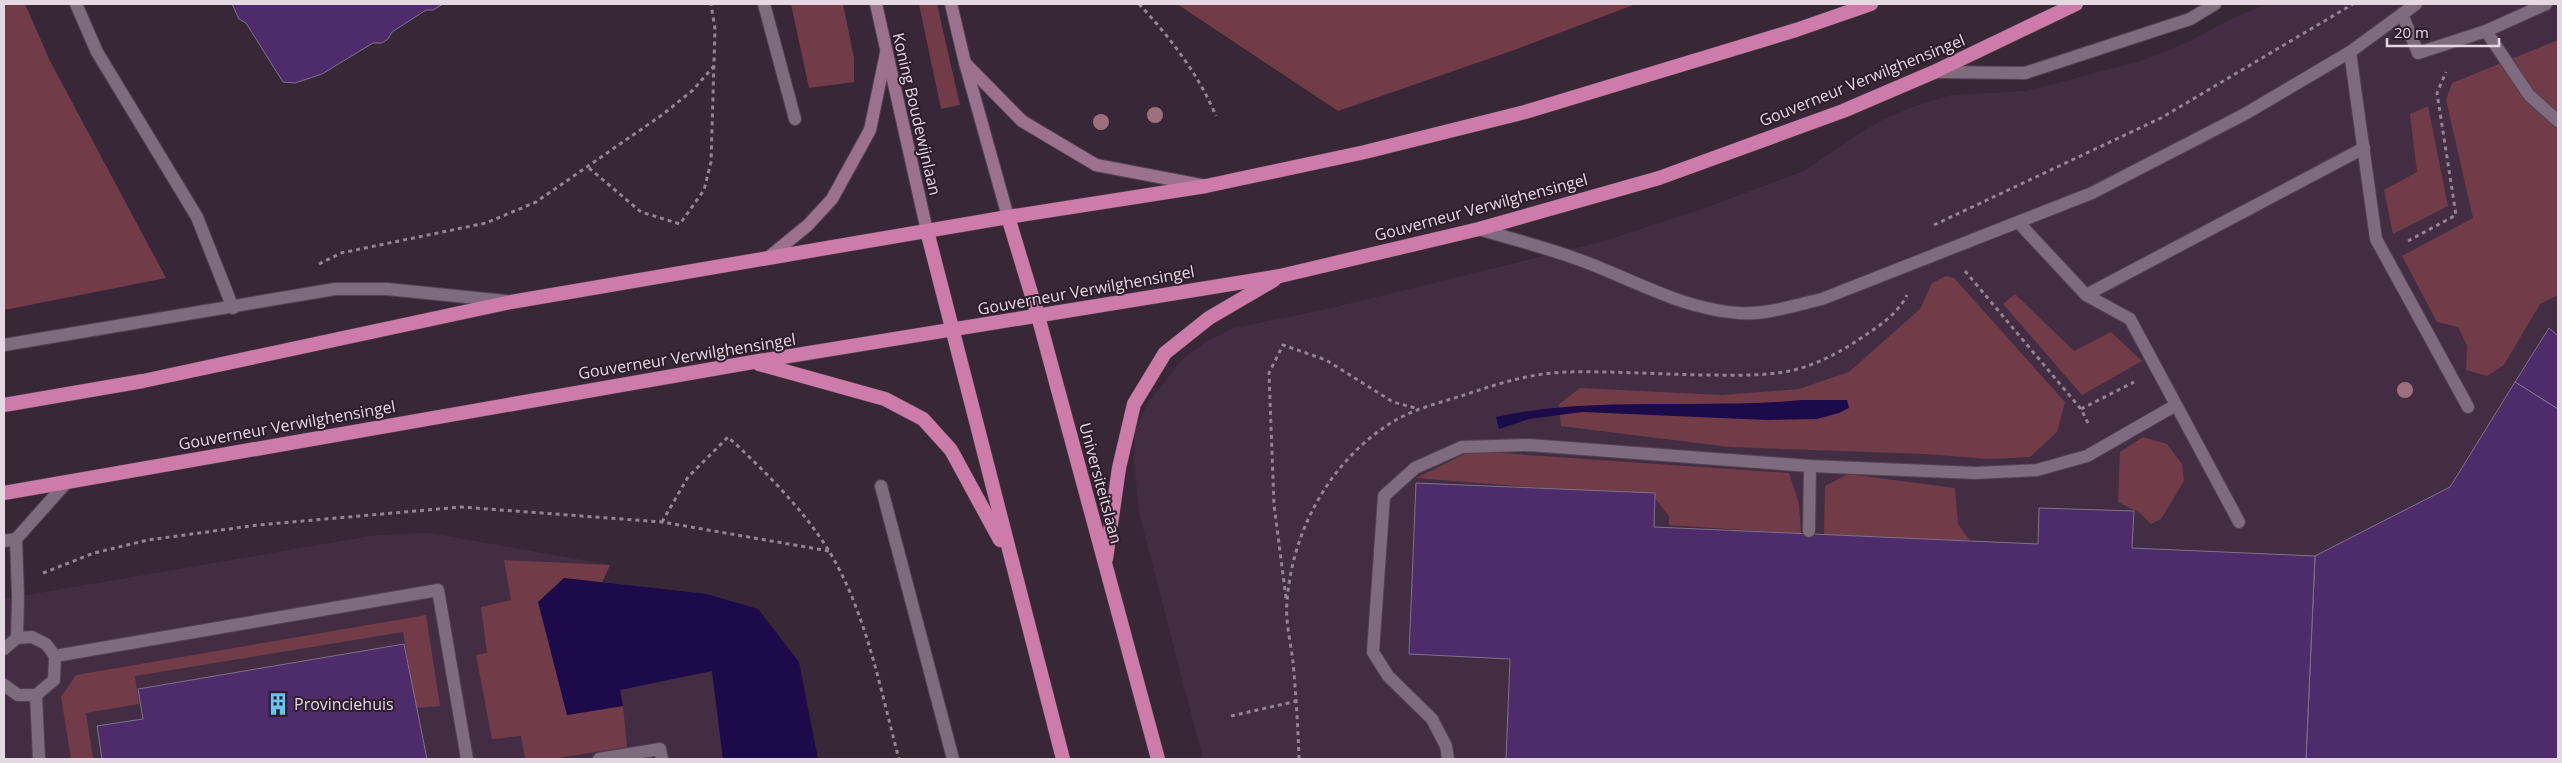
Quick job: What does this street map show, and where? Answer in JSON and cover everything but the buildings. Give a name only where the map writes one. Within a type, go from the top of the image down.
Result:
[{"type":"highway","points":[[4,405],[143,381],[511,302],[1008,216],[1206,186],[1365,152],[1525,112],[1796,30],[1871,4]]},
{"type":"highway","name":"Gouverneur Verwilghensingel","points":[[4,493],[753,362],[1280,276],[1479,229],[1659,178],[1843,111],[1934,72],[2076,4]]},
{"type":"highway","name":"Universiteitslaan","points":[[1008,216],[1038,316],[1158,759]]},
{"type":"highway","points":[[926,231],[1063,759]]},
{"type":"highway","points":[[1105,564],[1119,468],[1134,404],[1165,353],[1209,318],[1280,276]]},
{"type":"highway","points":[[753,362],[834,383],[885,399],[923,419],[951,450],[1010,558]]},
{"type":"main road","name":"Koning Boudewijnlaan","points":[[876,4],[926,231]]},
{"type":"main road","points":[[951,4],[965,63],[1008,216]]},
{"type":"main road","points":[[769,257],[808,225],[832,199],[870,130],[886,54]]},
{"type":"main road","points":[[965,63],[1022,121],[1096,165],[1206,186]]},
{"type":"street","points":[[76,4],[97,52],[197,217],[233,308]]},
{"type":"street","points":[[764,4],[795,119]]},
{"type":"street","points":[[1934,72],[2025,73],[2190,19],[2215,4]]},
{"type":"street","points":[[1479,229],[1578,259],[1664,296],[1710,308],[1740,313],[1784,308],[1822,299],[2092,193],[2245,114],[2350,52],[2416,4]]},
{"type":"street","points":[[2402,14],[2418,53],[2486,30],[2546,4]]},
{"type":"street","points":[[2486,30],[2529,96],[2558,121]]},
{"type":"street","points":[[2350,52],[2376,239],[2468,407]]},
{"type":"street","points":[[2086,295],[2364,148]]},
{"type":"street","points":[[2019,223],[2086,295],[2130,319],[2239,522]]},
{"type":"street","points":[[4,345],[335,290],[387,289],[511,302]]},
{"type":"street","points":[[1448,759],[1446,746],[1432,719],[1388,676],[1373,652],[1384,496],[1415,468],[1462,447],[1529,445],[1810,466],[1975,473],[2037,470],[2087,456],[2176,405]]},
{"type":"street","points":[[1809,531],[1810,466]]},
{"type":"street","points":[[17,638],[18,579],[10,540],[67,482]]},
{"type":"street","points":[[881,486],[953,759]]},
{"type":"street","points":[[55,656],[438,590],[467,759]]},
{"type":"street","points":[[4,648],[17,638],[32,637],[46,644],[55,656],[54,680],[36,695],[18,695],[4,685]]},
{"type":"street","points":[[36,695],[39,759]]},
{"type":"street","points":[[599,759],[660,749],[662,759]]},
{"type":"path","points":[[590,168],[641,212],[680,224],[704,190],[712,162],[715,29],[710,4]]},
{"type":"path","points":[[1139,4],[1170,41],[1196,78],[1216,116]]},
{"type":"path","points":[[2383,254],[2456,215],[2438,93],[2459,39]]},
{"type":"path","points":[[282,298],[298,278],[319,264],[341,253],[496,220],[536,202],[590,168],[662,115],[692,90],[714,66]]},
{"type":"path","points":[[1948,251],[2081,409],[2101,448]]},
{"type":"path","points":[[1287,603],[1299,544],[1314,507],[1327,484],[1348,458],[1369,439],[1394,421],[1419,410],[1393,402],[1326,360],[1283,346],[1269,373],[1269,382],[1274,506],[1287,603],[1297,701],[1299,759]]},
{"type":"path","points":[[2081,409],[2158,369]]},
{"type":"path","points":[[662,522],[688,477],[728,437],[757,464],[812,527],[829,550],[862,623],[899,759]]},
{"type":"path","points":[[18,579],[40,574],[94,553],[148,540],[258,525],[461,507],[662,522],[829,550]]},
{"type":"path","points":[[1231,716],[1297,701]]},
{"type":"shaded area","points":[[4,4],[25,4],[50,61],[166,278],[4,310]]},
{"type":"shaded area","points":[[791,4],[843,4],[854,58],[854,82],[809,88]]},
{"type":"shaded area","points":[[919,4],[937,4],[960,105],[941,109]]},
{"type":"shaded area","points":[[1177,4],[1636,4],[1517,49],[1338,111]]},
{"type":"shaded area","points":[[2267,4],[2558,4],[2558,759],[1203,759],[1139,513],[1134,461],[1135,431],[1149,401],[1184,358],[1207,341],[1234,328],[1323,310],[1601,242],[1699,210],[1804,171],[1860,133],[1888,117],[1918,105],[1951,95],[2026,91],[2141,61],[2190,41],[2233,18]]},
{"type":"shaded area","points":[[2558,40],[2558,295],[2540,304],[2504,365],[2487,376],[2466,370],[2467,346],[2458,327],[2437,322],[2402,256],[2473,218],[2446,100],[2452,83]]},
{"type":"shaded area","points":[[2428,106],[2448,206],[2393,234],[2384,190],[2417,172],[2410,114]]},
{"type":"shaded area","points":[[1946,276],[1954,278],[2065,402],[2057,432],[2030,457],[1989,459],[1925,454],[1730,447],[1561,426],[1559,404],[1580,388],[1722,395],[1799,389],[1849,372],[1920,309],[1932,283]]},
{"type":"shaded area","points":[[2015,294],[2074,351],[2111,332],[2142,361],[2082,395],[2003,304]]},
{"type":"shaded area","points":[[1802,400],[1847,400],[1849,408],[1817,419],[1767,420],[1582,412],[1529,419],[1499,429],[1496,417],[1572,406],[1764,403]]},
{"type":"shaded area","points":[[2143,437],[2167,444],[2182,464],[2184,481],[2161,519],[2151,524],[2140,513],[2118,502],[2120,452]]},
{"type":"shaded area","points":[[1471,451],[1789,473],[1799,504],[1801,534],[1669,525],[1669,516],[1654,497],[1416,478]]},
{"type":"shaded area","points":[[1848,474],[1955,488],[1958,524],[1971,542],[1824,535],[1825,486]]},
{"type":"shaded area","points":[[430,533],[610,565],[602,583],[564,578],[623,706],[620,690],[712,670],[723,759],[4,759],[4,599],[377,535]]},
{"type":"shaded area","points":[[504,560],[610,565],[602,583],[564,578],[567,715],[623,706],[627,747],[552,759],[525,759],[521,736],[492,739],[476,655],[487,653],[481,607],[511,600]]},
{"type":"shaded area","points":[[564,578],[707,594],[758,609],[799,662],[818,759],[723,759],[712,671],[620,690],[623,706],[567,715],[538,602]]},
{"type":"shaded area","points":[[426,615],[440,706],[416,708],[403,632],[135,676],[139,704],[86,713],[93,759],[71,759],[61,697],[76,675]]},
{"type":"place","name":"Provinciehuis","points":[[278,704]]}]
